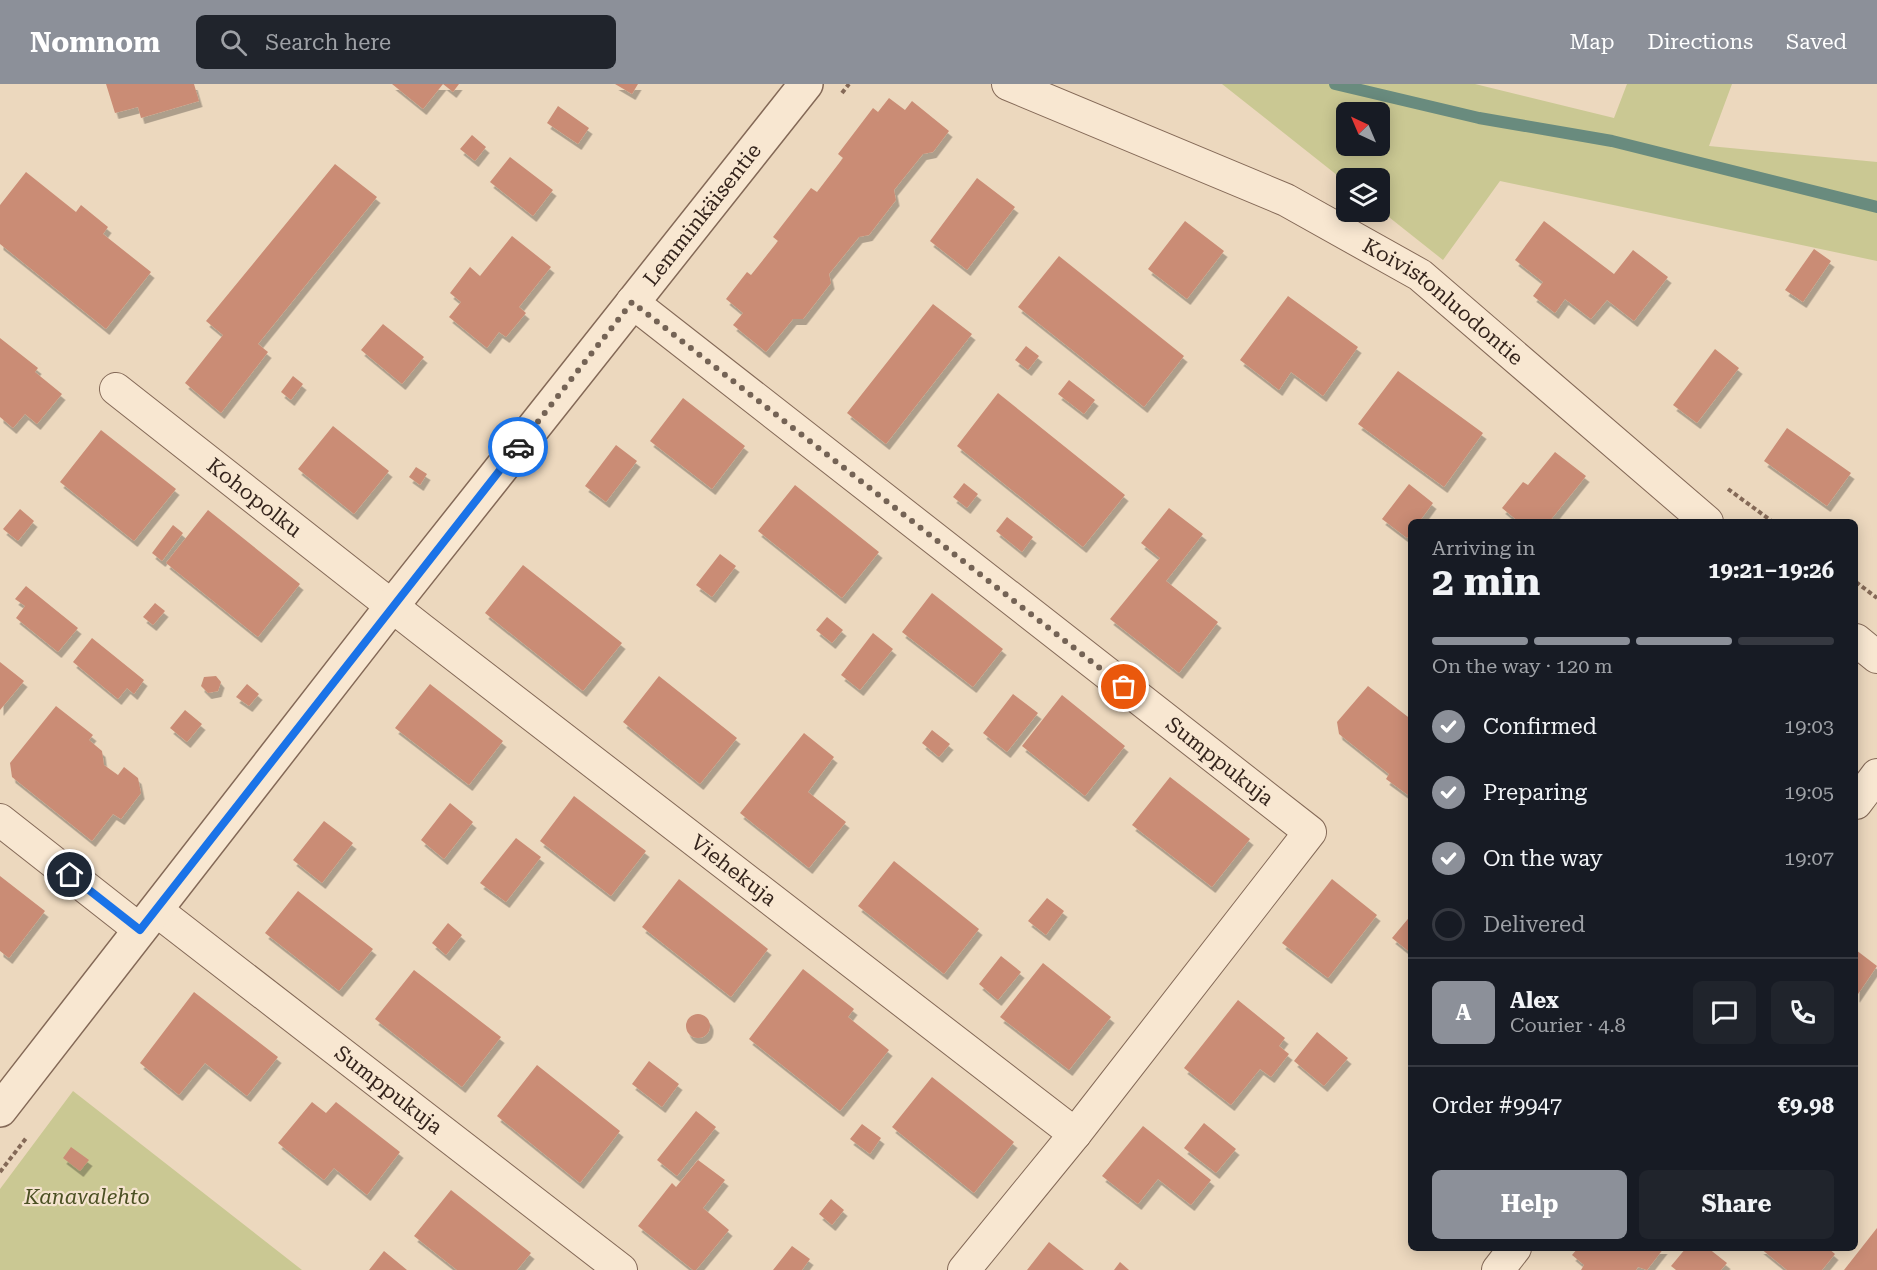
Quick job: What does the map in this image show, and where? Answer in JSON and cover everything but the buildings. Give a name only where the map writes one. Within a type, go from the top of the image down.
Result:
[{"type":"street","name":"Lemminkäisentie","points":[[0,1110],[392,606],[806,84]]},
{"type":"street","name":"Koivistonluodontie","points":[[1008,84],[1286,200],[1420,274],[1704,519]]},
{"type":"street","name":"Sumppukuja","points":[[632,302],[1310,832],[1075,1134],[964,1270]]},
{"type":"street","name":"Kohopolku","points":[[116,389],[392,606]]},
{"type":"street","name":"Viehekuja","points":[[392,606],[1075,1134]]},
{"type":"street","points":[[1858,642],[1877,657]]},
{"type":"street","points":[[1858,800],[1877,775]]},
{"type":"street","name":"Sumppukuja","points":[[0,820],[148,920],[621,1270]]},
{"type":"street","points":[[1498,1270],[1513,1251]]},
{"type":"path","points":[[1858,584],[1877,598]]},
{"type":"green space","points":[[1222,84],[1475,84],[1614,118],[1627,84],[1732,84],[1709,146],[1877,162],[1877,261],[1500,181],[1443,260],[1390,218],[1390,168],[1336,168],[1336,174]]},
{"type":"green space","name":"Kanavalehto","points":[[73,1091],[302,1270],[0,1270],[0,1189]]},
{"type":"waterway","points":[[1335,84],[1479,118],[1612,141],[1877,207]]},
{"type":"way so far","points":[[518,447],[632,302],[1124,687]]},
{"type":"route","points":[[70,875],[140,930],[518,447]]}]
